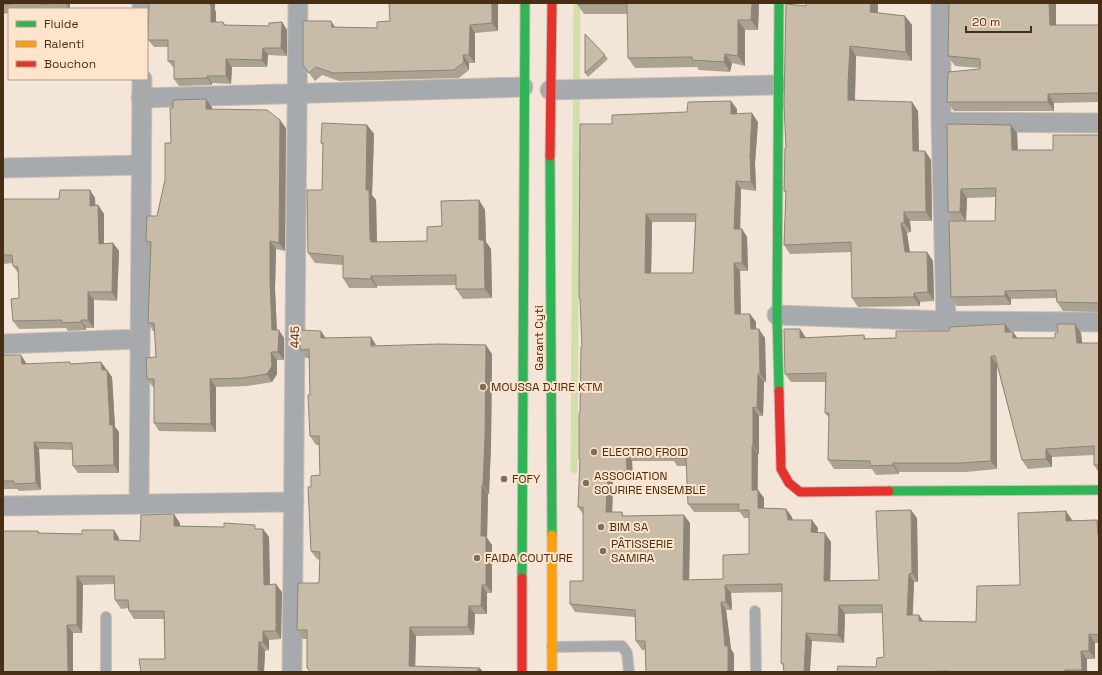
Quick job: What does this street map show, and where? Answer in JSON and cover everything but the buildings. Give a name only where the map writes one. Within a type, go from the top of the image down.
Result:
[{"type":"main road","name":"Garant Cyti","points":[[522,672],[523,87],[525,3]]},
{"type":"main road","name":"Garant Cyti","points":[[552,3],[550,90],[552,672]]},
{"type":"main road","points":[[779,3],[777,315],[781,469],[789,483],[800,492],[1099,490]]},
{"type":"street","name":"445","points":[[292,672],[298,3]]},
{"type":"street","points":[[937,3],[946,322]]},
{"type":"street","points":[[139,504],[142,80]]},
{"type":"street","points":[[550,90],[778,85]]},
{"type":"street","points":[[142,98],[523,87]]},
{"type":"street","points":[[940,122],[1099,123]]},
{"type":"street","points":[[3,168],[141,165]]},
{"type":"street","points":[[777,315],[946,322],[1099,322]]},
{"type":"street","points":[[3,344],[140,339]]},
{"type":"street","points":[[3,506],[294,502]]},
{"type":"lane","points":[[756,611],[756,672]]},
{"type":"lane","points":[[106,617],[106,672]]},
{"type":"lane","points":[[552,647],[622,646],[627,653],[629,672]]},
{"type":"waterway","points":[[574,470],[577,3]]},
{"type":"traffic: fast","points":[[522,578],[525,3]]},
{"type":"traffic: fast","points":[[779,3],[777,315],[779,391]]},
{"type":"traffic: fast","points":[[550,156],[552,535]]},
{"type":"traffic: fast","points":[[889,491],[1099,490]]},
{"type":"traffic: slow","points":[[552,535],[552,672]]},
{"type":"traffic: jam","points":[[550,156],[552,3]]},
{"type":"traffic: jam","points":[[779,391],[781,469],[789,483],[800,492],[889,491]]},
{"type":"traffic: jam","points":[[522,578],[522,672]]},
{"type":"place","name":"MOUSSA DJIRE KTM","points":[[483,387]]},
{"type":"place","name":"ELECTRO FROID","points":[[594,452]]},
{"type":"place","name":"FOFY","points":[[504,479]]},
{"type":"place","name":"ASSOCIATION SOURIRE ENSEMBLE","points":[[586,483]]},
{"type":"place","name":"BIM SA","points":[[601,527]]},
{"type":"place","name":"PÂTISSERIE SAMIRA","points":[[603,551]]},
{"type":"place","name":"FAIDA COUTURE","points":[[477,558]]}]
